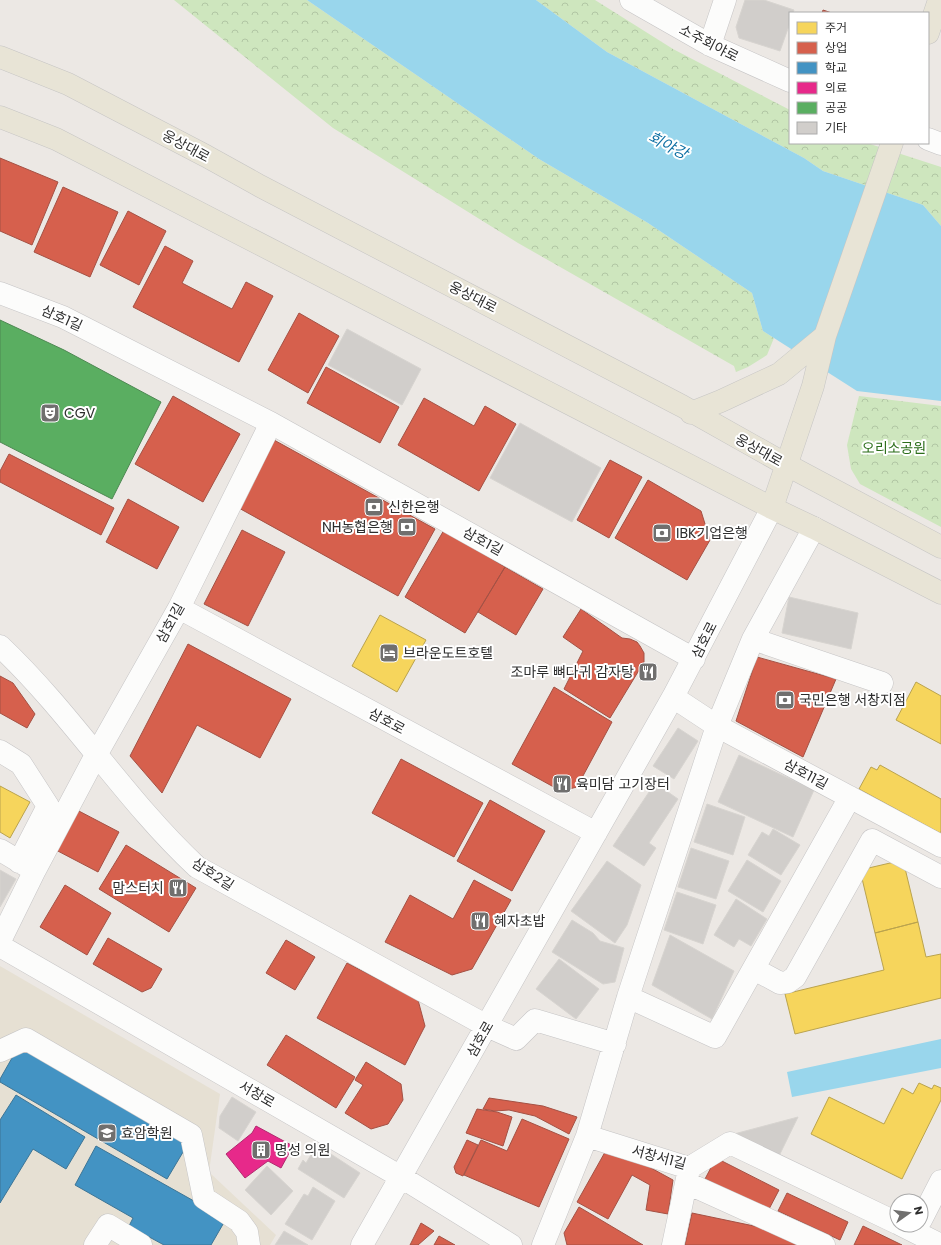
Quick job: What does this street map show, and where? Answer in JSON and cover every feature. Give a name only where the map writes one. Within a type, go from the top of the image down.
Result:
[{"type":"main road","points":[[929,30],[939,0]]},
{"type":"main road","name":"웅상대로","points":[[0,57],[75,88],[668,399],[691,413],[941,547]]},
{"type":"main road","points":[[0,117],[56,139],[772,508],[941,593]]},
{"type":"main road","points":[[772,508],[813,386],[825,336],[890,151]]},
{"type":"main road","points":[[691,413],[779,374],[825,336]]},
{"type":"street","name":"소주회야로","points":[[631,0],[710,45],[789,81]]},
{"type":"street","points":[[710,45],[725,0]]},
{"type":"street","points":[[929,139],[941,144]]},
{"type":"street","name":"삼호1길","points":[[0,293],[63,317],[271,423],[694,659]]},
{"type":"street","name":"삼호1길","points":[[27,866],[96,755],[179,608],[271,423]]},
{"type":"street","name":"삼호로","points":[[362,1245],[673,697],[772,508]]},
{"type":"street","points":[[543,1245],[587,1136],[628,997],[717,726],[753,639],[814,528]]},
{"type":"street","name":"삼호로","points":[[179,608],[596,833]]},
{"type":"street","points":[[753,639],[882,683]]},
{"type":"street","name":"삼호2길","points":[[0,646],[25,669],[96,755],[177,848],[198,867],[217,879],[487,1026],[516,1039],[535,1020],[615,1044]]},
{"type":"street","name":"삼호11길","points":[[673,697],[717,726],[941,846]]},
{"type":"street","points":[[0,751],[21,764],[48,806],[0,941]]},
{"type":"street","points":[[628,997],[715,1037],[850,797]]},
{"type":"street","points":[[754,969],[780,983],[788,982],[795,977],[872,840],[941,877]]},
{"type":"street","points":[[0,850],[27,866]]},
{"type":"street","name":"서창로","points":[[0,946],[401,1177],[511,1245]]},
{"type":"street","points":[[0,1051],[26,1039],[191,1135],[204,1198],[239,1221],[246,1232],[248,1245]]},
{"type":"street","name":"서창서1길","points":[[587,1136],[688,1175],[824,1245]]},
{"type":"street","name":"서창서1길","points":[[688,1175],[730,1143],[889,1215]]},
{"type":"street","points":[[673,1245],[688,1175]]},
{"type":"street","points":[[929,1198],[941,1181]]},
{"type":"street","points":[[96,1245],[108,1225],[141,1245]]},
{"type":"street","name":"서창서1길","points":[[922,1233],[941,1245]]},
{"type":"shaded area","name":"효암학원","points":[[0,966],[220,1094],[209,1172],[276,1235],[270,1245],[0,1245]]},
{"type":"green space","points":[[174,0],[307,0],[539,159],[648,223],[752,293],[763,331],[774,338],[767,355],[748,367],[736,372],[734,366],[518,243],[333,128]]},
{"type":"green space","points":[[536,0],[595,0],[673,49],[789,109],[789,144],[870,144],[941,167],[941,226],[923,205],[823,171],[804,158],[607,52]]},
{"type":"green space","name":"오리소공원","points":[[859,396],[941,406],[941,527],[860,484],[851,469],[847,445]]},
{"type":"water","name":"회야강","points":[[307,0],[536,0],[607,52],[804,158],[823,171],[923,205],[941,226],[941,401],[857,391],[763,331],[752,293],[648,223],[539,159]]},
{"type":"water","points":[[941,1039],[941,1068],[792,1097],[787,1072]]},
{"type":"building: 주거","name":"브라운도트호텔","points":[[380,615],[426,640],[397,692],[352,666]]},
{"type":"building: 주거","points":[[916,682],[941,696],[941,744],[896,720]]},
{"type":"building: 주거","points":[[880,765],[941,799],[940,833],[859,789],[871,767],[877,770]]},
{"type":"building: 주거","points":[[0,786],[30,802],[10,838],[0,832]]},
{"type":"building: 주거","points":[[903,860],[918,922],[875,933],[860,870]]},
{"type":"building: 주거","points":[[918,922],[926,957],[941,954],[941,998],[795,1034],[785,994],[884,970],[875,933]]},
{"type":"building: 주거","points":[[919,1083],[932,1089],[934,1085],[941,1088],[941,1100],[902,1179],[811,1134],[829,1097],[884,1124],[902,1088],[913,1094]]},
{"type":"building: 상업","points":[[0,158],[58,182],[32,245],[0,231]]},
{"type":"building: 상업","points":[[63,187],[118,212],[90,277],[34,252]]},
{"type":"building: 상업","points":[[128,211],[166,231],[139,285],[100,265]]},
{"type":"building: 상업","points":[[165,246],[193,261],[182,283],[232,309],[246,282],[273,296],[239,362],[133,307]]},
{"type":"building: 상업","points":[[299,313],[339,336],[308,393],[268,370]]},
{"type":"building: 상업","points":[[326,367],[399,407],[380,443],[307,403]]},
{"type":"building: 상업","points":[[173,396],[240,434],[203,502],[135,464]]},
{"type":"building: 상업","points":[[424,398],[474,426],[485,406],[516,424],[479,491],[398,445]]},
{"type":"building: 상업","points":[[274,440],[435,529],[398,596],[237,507]]},
{"type":"building: 상업","points":[[9,454],[114,508],[101,535],[0,482],[0,471]]},
{"type":"building: 상업","points":[[610,460],[642,477],[609,538],[577,520]]},
{"type":"building: 상업","points":[[648,480],[701,511],[710,540],[687,580],[615,538]]},
{"type":"building: 상업","points":[[128,499],[179,527],[157,569],[106,542]]},
{"type":"building: 상업","points":[[242,530],[285,552],[248,626],[204,604]]},
{"type":"building: 상업","points":[[444,530],[505,567],[465,633],[405,597]]},
{"type":"building: 상업","points":[[505,567],[543,589],[516,635],[478,612]]},
{"type":"building: 상업","points":[[581,609],[622,638],[637,642],[644,653],[644,662],[610,718],[564,689],[583,651],[563,637]]},
{"type":"building: 상업","points":[[188,644],[291,699],[260,758],[197,725],[162,793],[130,756]]},
{"type":"building: 상업","name":"국민은행 서창지점","points":[[757,657],[836,679],[803,757],[736,721]]},
{"type":"building: 상업","points":[[0,676],[13,683],[35,714],[27,728],[0,713]]},
{"type":"building: 상업","points":[[554,687],[612,722],[577,787],[561,791],[512,764]]},
{"type":"building: 상업","points":[[401,759],[483,803],[454,857],[372,813]]},
{"type":"building: 상업","points":[[490,800],[545,831],[512,891],[457,861]]},
{"type":"building: 상업","points":[[75,809],[119,832],[98,872],[54,849]]},
{"type":"building: 상업","points":[[126,845],[196,888],[169,932],[99,889]]},
{"type":"building: 상업","points":[[474,880],[511,900],[472,969],[452,975],[385,942],[410,895],[453,919]]},
{"type":"building: 상업","points":[[65,885],[111,913],[87,955],[40,927]]},
{"type":"building: 상업","points":[[108,938],[162,969],[151,988],[142,992],[93,964]]},
{"type":"building: 상업","points":[[286,940],[315,957],[295,990],[266,973]]},
{"type":"building: 상업","points":[[347,963],[418,1000],[425,1026],[405,1065],[317,1018]]},
{"type":"building: 상업","points":[[286,1035],[355,1077],[336,1108],[267,1065]]},
{"type":"building: 상업","points":[[366,1062],[401,1084],[403,1100],[388,1124],[371,1129],[345,1113],[363,1085],[355,1080]]},
{"type":"building: 상업","points":[[489,1098],[543,1106],[577,1117],[569,1134],[535,1116],[509,1110],[495,1111],[483,1109]]},
{"type":"building: 상업","points":[[477,1109],[497,1112],[512,1117],[503,1146],[466,1133]]},
{"type":"building: 상업","points":[[522,1119],[569,1139],[539,1207],[464,1175],[481,1140],[507,1151]]},
{"type":"building: 상업","points":[[467,1140],[478,1145],[463,1176],[456,1173],[454,1167]]},
{"type":"building: 상업","points":[[609,1145],[673,1180],[668,1214],[646,1210],[650,1185],[632,1175],[608,1219],[577,1202]]},
{"type":"building: 상업","points":[[716,1158],[779,1190],[768,1211],[705,1179]]},
{"type":"building: 상업","points":[[787,1193],[848,1222],[840,1240],[778,1211]]},
{"type":"building: 상업","points":[[579,1207],[643,1245],[567,1245],[564,1233]]},
{"type":"building: 상업","points":[[692,1213],[773,1230],[808,1245],[685,1245]]},
{"type":"building: 상업","points":[[421,1223],[434,1231],[418,1245],[410,1245]]},
{"type":"building: 상업","points":[[863,1226],[902,1245],[854,1245]]},
{"type":"building: 상업","points":[[439,1236],[455,1245],[434,1245]]},
{"type":"building: 학교","points":[[20,1044],[189,1142],[167,1179],[0,1082],[0,1079]]},
{"type":"building: 학교","points":[[16,1095],[85,1137],[66,1169],[33,1149],[0,1203],[0,1120]]},
{"type":"building: 학교","points":[[96,1146],[226,1219],[211,1245],[164,1245],[129,1226],[133,1218],[75,1185]]},
{"type":"building: 의료","name":"명성 의원","points":[[256,1126],[293,1146],[281,1168],[268,1161],[245,1178],[226,1154],[252,1133]]},
{"type":"building: 공공","points":[[0,320],[64,350],[161,402],[112,499],[0,442]]},
{"type":"building: 기타","points":[[745,0],[764,0],[794,10],[793,12],[789,12],[789,26],[780,51],[739,38],[736,27]]},
{"type":"building: 기타","points":[[347,329],[421,369],[402,405],[328,365]]},
{"type":"building: 기타","points":[[520,423],[601,468],[572,522],[490,478]]},
{"type":"building: 기타","points":[[789,597],[858,613],[851,649],[782,633]]},
{"type":"building: 기타","points":[[678,728],[698,741],[674,779],[653,766]]},
{"type":"building: 기타","points":[[739,755],[814,790],[793,837],[718,802]]},
{"type":"building: 기타","points":[[655,783],[678,799],[649,843],[656,848],[644,866],[613,846]]},
{"type":"building: 기타","points":[[707,804],[745,817],[733,855],[694,842]]},
{"type":"building: 기타","points":[[773,829],[800,845],[781,875],[748,855],[762,832],[769,836]]},
{"type":"building: 기타","points":[[691,848],[729,861],[716,899],[678,887]]},
{"type":"building: 기타","points":[[747,860],[781,881],[763,912],[728,891]]},
{"type":"building: 기타","points":[[607,861],[641,885],[627,925],[615,943],[571,911]]},
{"type":"building: 기타","points":[[0,870],[16,879],[0,907]]},
{"type":"building: 기타","points":[[677,892],[716,905],[703,944],[664,930]]},
{"type":"building: 기타","points":[[736,899],[767,919],[751,946],[739,939],[734,947],[714,935]]},
{"type":"building: 기타","points":[[572,920],[593,933],[600,941],[624,948],[615,982],[603,984],[552,952]]},
{"type":"building: 기타","points":[[670,935],[734,971],[712,1019],[652,985]]},
{"type":"building: 기타","points":[[559,959],[599,989],[576,1019],[536,989]]},
{"type":"building: 기타","points":[[232,1097],[256,1112],[238,1141],[219,1128],[220,1116]]},
{"type":"building: 기타","points":[[798,1117],[778,1158],[734,1134]]},
{"type":"building: 기타","points":[[317,1145],[360,1173],[344,1198],[298,1169],[303,1160],[306,1163]]},
{"type":"building: 기타","points":[[267,1166],[293,1191],[271,1215],[245,1190]]},
{"type":"building: 기타","points":[[313,1187],[335,1201],[312,1240],[285,1224],[304,1194],[308,1196]]},
{"type":"building: 기타","points":[[284,1231],[308,1245],[275,1245]]},
{"type":"place","name":"CGV","points":[[50,413]]},
{"type":"place","name":"신한은행","points":[[374,507]]},
{"type":"place","name":"NH농협은행","points":[[407,527]]},
{"type":"place","name":"IBK기업은행","points":[[662,533]]},
{"type":"place","name":"브라운도트호텔","points":[[389,653]]},
{"type":"place","name":"조마루 뼈다귀 감자탕","points":[[648,672]]},
{"type":"place","name":"국민은행 서창지점","points":[[785,700]]},
{"type":"place","name":"육미담 고기장터","points":[[562,784]]},
{"type":"place","name":"맘스터치","points":[[178,888]]},
{"type":"place","name":"혜자초밥","points":[[480,921]]},
{"type":"place","name":"효암학원","points":[[107,1133]]},
{"type":"place","name":"명성 의원","points":[[261,1150]]}]
